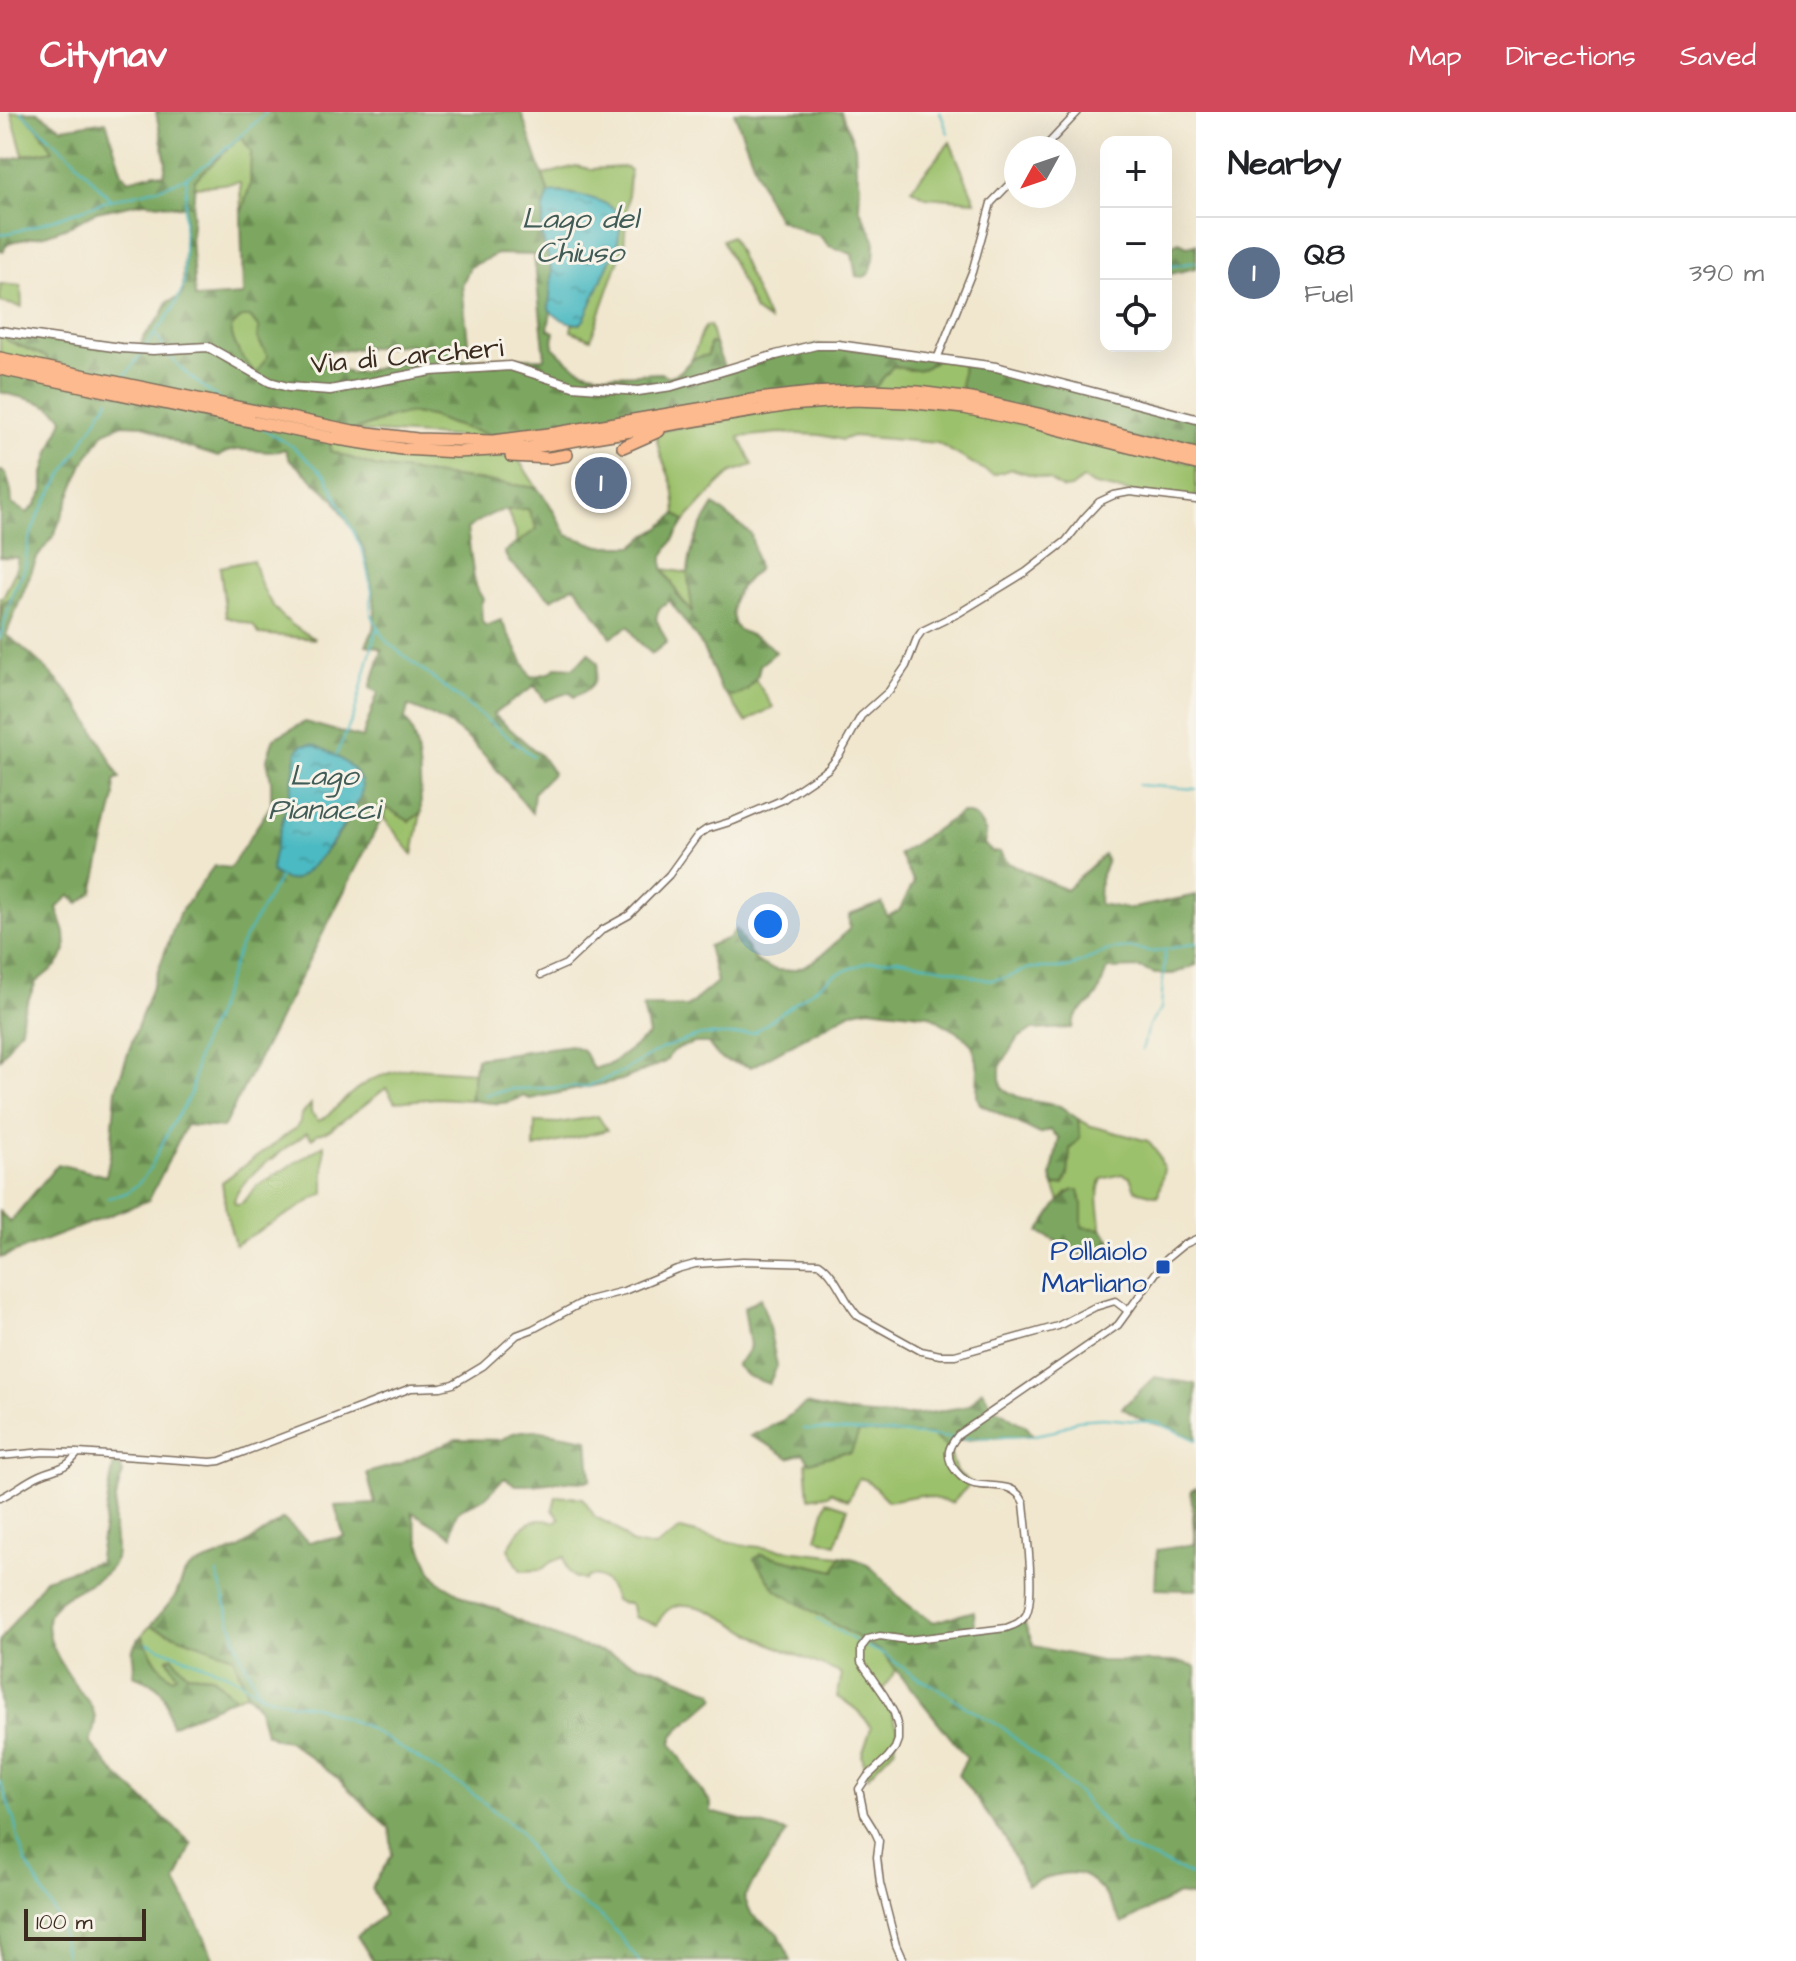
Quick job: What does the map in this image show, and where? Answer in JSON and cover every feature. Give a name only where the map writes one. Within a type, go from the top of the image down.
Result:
[{"type":"highway","points":[[0,358],[353,431],[417,439],[493,441],[758,399],[873,390],[918,392],[984,402],[1196,454]]},
{"type":"highway","points":[[0,369],[331,438],[420,450],[457,452],[528,448],[682,422],[854,400],[964,408],[1196,464]]},
{"type":"highway","points":[[623,447],[682,422]]},
{"type":"highway","points":[[420,450],[445,457],[549,458],[567,455]]},
{"type":"street","points":[[1055,136],[1078,112]]},
{"type":"street","points":[[937,359],[972,272],[991,203],[1004,189]]},
{"type":"street","name":"Via di Carcheri","points":[[0,331],[153,350],[208,347],[270,382],[288,387],[330,390],[431,371],[510,366],[573,386],[638,391],[672,386],[816,345],[838,345],[996,367],[1196,419]]},
{"type":"street","points":[[541,975],[566,964],[602,930],[629,915],[669,875],[697,836],[707,829],[782,800],[828,769],[861,716],[889,691],[906,666],[922,631],[959,613],[1026,572],[1066,541],[1099,502],[1130,492],[1196,500]]},
{"type":"street","points":[[903,1961],[880,1883],[879,1841],[864,1814],[859,1789],[895,1748],[898,1728],[884,1695],[861,1662],[861,1648],[868,1639],[880,1636],[907,1640],[1006,1628],[1023,1620],[1030,1604],[1024,1503],[1020,1494],[1004,1485],[971,1483],[963,1478],[949,1459],[949,1449],[958,1435],[1118,1325],[1166,1259],[1196,1239]]},
{"type":"street","points":[[0,1456],[44,1452],[220,1461],[411,1388],[453,1384],[483,1366],[517,1335],[585,1301],[624,1291],[695,1264],[743,1261],[819,1263],[826,1268],[849,1307],[858,1316],[931,1354],[955,1355],[1058,1326],[1102,1304],[1115,1301],[1128,1311]]},
{"type":"street","points":[[0,1498],[38,1476],[65,1467],[78,1453]]},
{"type":"green space","points":[[11,112],[21,112],[54,150],[23,155]]},
{"type":"green space","points":[[21,112],[37,112],[62,128],[106,121],[122,173],[128,180],[155,173],[164,175],[166,163],[156,112],[521,112],[549,194],[540,232],[552,272],[548,329],[554,332],[553,347],[578,368],[619,375],[661,373],[668,377],[680,372],[692,359],[708,355],[710,343],[715,344],[725,370],[816,345],[937,359],[917,370],[893,366],[873,390],[834,391],[504,439],[431,416],[411,413],[393,416],[353,431],[52,369],[46,357],[8,341],[0,333],[140,349],[167,302],[180,297],[183,291],[185,207],[144,202],[96,212],[70,226],[11,242],[4,251],[0,250],[0,161],[53,150],[38,128]],"holes":[[[241,136],[251,152],[250,186],[241,213],[243,295],[195,298],[191,237],[195,180]],[[497,254],[534,255],[545,358],[452,359],[468,342],[462,285],[470,267]],[[242,317],[250,317],[259,328],[257,338],[268,356],[256,374],[239,352],[231,328]],[[411,344],[418,358],[351,373],[340,369],[329,370],[320,352]]]},
{"type":"green space","points":[[734,112],[841,112],[855,146],[860,184],[859,208],[875,240],[870,273],[863,278],[856,276],[852,254],[829,246],[819,235],[778,219],[765,194]]},
{"type":"green space","points":[[241,136],[251,152],[250,186],[241,213],[240,182],[194,187],[195,179]]},
{"type":"green space","points":[[950,142],[975,201],[926,197],[911,189]]},
{"type":"green space","points":[[576,166],[590,169],[624,167],[630,170],[624,245],[591,339],[571,331],[572,324],[580,324],[584,320],[618,242],[606,204],[570,193],[549,194],[543,175]]},
{"type":"green space","points":[[731,236],[769,321],[755,311],[722,240]]},
{"type":"green space","points":[[1179,242],[1187,246],[1196,244],[1196,268],[1172,274],[1172,245]]},
{"type":"green space","points":[[0,284],[21,286],[22,307],[0,302]]},
{"type":"green space","points":[[242,317],[250,317],[259,328],[257,338],[268,356],[256,374],[240,352],[232,334],[231,328]]},
{"type":"green space","points":[[710,325],[715,344],[710,343],[709,355],[692,359],[702,332]]},
{"type":"green space","points":[[0,333],[8,341],[46,357],[52,369],[0,358]]},
{"type":"green space","points":[[937,359],[963,363],[963,398],[873,390],[893,366],[909,370]]},
{"type":"green space","points":[[963,363],[1196,419],[1196,454],[963,398]]},
{"type":"green space","points":[[0,369],[331,438],[330,451],[377,467],[537,488],[567,535],[600,546],[634,546],[676,514],[685,521],[663,556],[663,569],[677,595],[692,612],[688,575],[691,555],[700,529],[714,505],[751,534],[758,569],[735,597],[732,610],[735,625],[776,652],[760,665],[758,675],[747,690],[735,696],[727,695],[721,690],[699,641],[669,600],[659,609],[656,619],[667,642],[652,654],[637,640],[629,626],[611,637],[575,586],[551,599],[509,562],[504,552],[537,529],[528,509],[496,513],[467,529],[475,586],[483,599],[482,622],[486,626],[501,620],[531,677],[549,673],[557,667],[573,668],[589,653],[598,663],[592,684],[574,697],[570,692],[545,701],[535,686],[493,714],[541,756],[553,773],[534,792],[532,813],[489,760],[460,732],[408,706],[405,719],[415,739],[421,813],[409,821],[387,808],[223,1128],[186,1125],[149,1200],[0,1258],[0,1212],[10,1222],[58,1164],[106,1176],[116,1089],[179,914],[214,866],[230,868],[271,805],[267,759],[274,738],[305,722],[362,738],[378,692],[370,688],[382,650],[366,645],[373,631],[375,612],[364,549],[334,499],[289,459],[285,449],[269,452],[234,450],[218,457],[181,445],[144,425],[123,424],[104,432],[83,464],[54,535],[37,558],[6,635],[42,665],[75,701],[120,778],[114,780],[115,797],[93,892],[78,904],[70,895],[57,908],[65,933],[66,951],[57,965],[36,982],[23,1012],[21,1028],[0,1059],[0,627],[3,601],[10,600],[20,576],[15,572],[18,558],[0,557],[0,470],[6,474],[12,504],[27,513],[44,491],[44,473],[63,419],[44,404],[0,392]],"holes":[[[297,751],[362,787],[352,812],[335,840],[314,864],[292,880],[292,785]]]},
{"type":"green space","points":[[936,404],[1196,464],[1196,500],[1130,492],[1095,485],[1083,479],[1071,488],[1063,489],[1049,480],[1012,469],[993,475],[937,443],[853,436],[842,440],[820,435],[780,433],[739,437],[753,465],[732,472],[685,521],[676,514],[673,488],[658,447],[656,432],[790,405]]},
{"type":"green space","points":[[411,413],[431,416],[504,439],[353,431],[393,416]]},
{"type":"green space","points":[[331,438],[420,450],[445,457],[516,456],[537,488],[377,467],[330,451]]},
{"type":"green space","points":[[506,508],[528,508],[537,529],[516,544],[516,532]]},
{"type":"green space","points":[[253,560],[274,607],[291,624],[315,639],[259,634],[253,625],[226,617],[220,567]]},
{"type":"green space","points":[[664,569],[688,573],[693,613],[680,598]]},
{"type":"green space","points":[[15,572],[21,576],[10,600],[3,602],[0,627],[0,597],[3,597]]},
{"type":"green space","points":[[755,679],[773,707],[746,722],[727,695],[746,689]]},
{"type":"green space","points":[[387,808],[409,821],[421,813],[413,855],[383,817]]},
{"type":"green space","points":[[961,813],[970,814],[979,822],[986,833],[984,844],[992,852],[1000,852],[1008,863],[1066,890],[1104,854],[1107,863],[1100,879],[1099,904],[1129,909],[1196,895],[1196,965],[1173,974],[1155,974],[1140,968],[1108,969],[1094,1000],[1079,1012],[1072,1028],[1031,1030],[1017,1039],[1000,1067],[1003,1089],[1022,1099],[1060,1106],[1078,1119],[1080,1138],[1070,1149],[1068,1175],[1064,1184],[1054,1186],[1051,1177],[1059,1138],[1050,1130],[1040,1134],[980,1104],[977,1097],[978,1069],[972,1045],[929,1015],[869,1008],[853,1011],[751,1067],[722,1059],[708,1043],[695,1043],[672,1052],[665,1062],[622,1080],[530,1099],[522,1096],[504,1103],[470,1100],[476,1058],[571,1045],[583,1050],[593,1069],[612,1063],[649,1035],[643,1006],[687,1007],[717,982],[708,946],[729,938],[736,929],[757,961],[783,971],[807,964],[829,949],[849,929],[849,915],[882,903],[887,916],[899,911],[914,882],[899,854]]},
{"type":"green space","points":[[413,1068],[474,1072],[470,1100],[437,1098],[395,1102],[386,1088],[328,1131],[312,1139],[307,1133],[253,1174],[237,1193],[234,1202],[242,1202],[257,1186],[324,1145],[324,1193],[235,1245],[222,1182],[296,1128],[301,1115],[311,1104],[311,1113],[319,1121],[367,1082]]},
{"type":"green space","points":[[598,1116],[607,1130],[534,1148],[535,1122],[559,1123]]},
{"type":"green space","points":[[1078,1119],[1091,1126],[1148,1141],[1164,1169],[1158,1196],[1135,1190],[1130,1177],[1122,1174],[1102,1179],[1098,1198],[1101,1229],[1082,1228],[1081,1197],[1068,1192],[1060,1201],[1054,1186],[1064,1184],[1068,1175],[1070,1149],[1080,1138]]},
{"type":"green space","points":[[1074,1190],[1079,1190],[1082,1227],[1101,1229],[1119,1249],[1103,1248],[1093,1259],[1087,1258],[1039,1232],[1059,1203]]},
{"type":"green space","points":[[760,1298],[777,1366],[769,1384],[747,1376],[736,1365],[750,1346],[744,1308]]},
{"type":"green space","points":[[1154,1377],[1196,1384],[1196,1440],[1169,1427],[1144,1421],[1122,1408]]},
{"type":"green space","points":[[982,1390],[995,1409],[1025,1425],[1033,1435],[956,1439],[949,1449],[931,1435],[859,1432],[851,1453],[810,1462],[803,1453],[789,1458],[750,1436],[780,1422],[806,1404],[860,1414],[914,1415],[967,1406]]},
{"type":"green space","points":[[535,1430],[588,1439],[591,1479],[584,1482],[516,1485],[505,1478],[487,1496],[458,1511],[452,1536],[412,1512],[431,1571],[439,1582],[475,1603],[497,1609],[571,1643],[652,1667],[713,1692],[715,1698],[678,1730],[671,1743],[711,1803],[711,1812],[787,1832],[744,1897],[752,1915],[779,1934],[791,1961],[373,1961],[357,1936],[384,1915],[371,1888],[392,1855],[390,1829],[336,1777],[288,1741],[265,1733],[259,1709],[247,1693],[233,1656],[150,1626],[175,1597],[185,1573],[191,1567],[239,1549],[283,1519],[308,1542],[344,1537],[335,1506],[375,1504],[367,1473],[399,1464],[456,1439],[501,1440],[510,1434]]},
{"type":"green space","points":[[858,1432],[931,1435],[949,1449],[956,1472],[971,1483],[952,1503],[921,1495],[888,1501],[867,1480],[859,1478],[848,1500],[831,1492],[809,1498],[806,1462],[841,1453]]},
{"type":"green space","points":[[116,1456],[123,1473],[115,1507],[115,1560],[97,1579],[55,1605],[49,1614],[49,1633],[62,1665],[93,1709],[95,1724],[90,1742],[112,1770],[192,1844],[176,1882],[214,1961],[0,1961],[0,1641],[45,1579],[95,1562],[98,1564]]},
{"type":"green space","points":[[1196,1488],[1196,1590],[1155,1589],[1157,1550],[1195,1544],[1191,1491]]},
{"type":"green space","points":[[556,1496],[583,1498],[595,1517],[614,1526],[632,1544],[655,1547],[681,1529],[742,1545],[841,1556],[835,1571],[761,1554],[776,1590],[882,1652],[896,1670],[882,1691],[898,1728],[895,1748],[867,1777],[862,1755],[871,1728],[856,1710],[837,1697],[842,1674],[771,1644],[715,1613],[695,1606],[676,1606],[665,1613],[657,1625],[634,1617],[632,1606],[615,1600],[602,1579],[593,1576],[585,1580],[572,1576],[564,1557],[541,1570],[521,1571],[508,1549],[531,1522],[555,1522],[560,1518],[553,1510]]},
{"type":"green space","points":[[827,1501],[848,1508],[836,1544],[816,1538]]},
{"type":"green space","points":[[761,1554],[835,1571],[841,1556],[852,1558],[869,1566],[902,1600],[934,1622],[974,1611],[975,1630],[1006,1628],[1023,1620],[1034,1646],[1100,1661],[1178,1662],[1196,1667],[1196,1897],[1178,1894],[1122,1924],[1104,1893],[1086,1877],[1062,1874],[1027,1885],[1006,1840],[958,1774],[967,1758],[882,1652],[776,1590],[754,1559]]},
{"type":"green space","points":[[150,1626],[233,1656],[247,1693],[235,1698],[211,1676],[187,1674],[174,1659],[168,1660],[178,1675],[173,1678],[167,1674],[154,1659],[142,1635]]},
{"type":"green space","points":[[142,1635],[154,1659],[167,1674],[173,1678],[177,1675],[168,1659],[172,1656],[187,1674],[211,1676],[235,1698],[171,1726],[162,1693],[133,1675],[133,1650]]},
{"type":"water","name":"Lago del Chiuso","points":[[554,192],[601,202],[622,218],[618,242],[580,324],[563,320],[549,309],[552,272],[540,232],[543,211],[549,194]]},
{"type":"water","name":"Lago Pianacci","points":[[312,744],[350,766],[362,787],[354,809],[323,854],[301,876],[287,880],[271,871],[273,857],[292,785],[297,751],[302,745]]},
{"type":"waterway","points":[[21,112],[74,159],[110,199]]},
{"type":"waterway","points":[[0,235],[180,180],[211,161],[267,112]]},
{"type":"waterway","points":[[940,112],[948,133]]},
{"type":"waterway","points":[[145,347],[172,311],[184,285],[187,176]]},
{"type":"waterway","points":[[1172,266],[1196,262]]},
{"type":"waterway","points":[[155,334],[163,346]]},
{"type":"waterway","points":[[167,352],[184,371],[218,398]]},
{"type":"waterway","points":[[122,380],[142,353]]},
{"type":"waterway","points":[[0,639],[13,592],[25,568],[28,543],[38,515],[109,399]]},
{"type":"waterway","points":[[263,429],[292,446],[326,476],[363,552],[372,592],[371,613],[388,643],[533,756]]},
{"type":"waterway","points":[[336,755],[354,715],[377,627]]},
{"type":"waterway","points":[[1138,785],[1196,789]]},
{"type":"waterway","points":[[108,1198],[126,1193],[138,1184],[184,1106],[192,1090],[203,1039],[240,946],[280,877]]},
{"type":"waterway","points":[[484,1095],[512,1089],[586,1087],[622,1072],[661,1049],[686,1040],[702,1035],[755,1032],[834,975],[868,962],[897,959],[990,980],[1030,968],[1068,968],[1109,950],[1131,948],[1154,952],[1196,943]]},
{"type":"waterway","points":[[1142,1050],[1149,1025],[1161,1009],[1165,952]]},
{"type":"waterway","points":[[959,1439],[1030,1436],[1055,1431],[1077,1420],[1103,1418],[1158,1423],[1196,1440]]},
{"type":"waterway","points":[[803,1429],[953,1438]]},
{"type":"waterway","points":[[217,1574],[239,1651],[260,1694]]},
{"type":"waterway","points":[[817,1619],[861,1644]]},
{"type":"waterway","points":[[148,1643],[230,1675],[261,1695],[293,1704],[315,1706],[367,1727],[468,1790],[519,1831],[543,1871],[560,1890],[610,1924],[639,1961]]},
{"type":"waterway","points":[[867,1647],[884,1654],[913,1675],[1002,1727],[1078,1793],[1124,1846],[1196,1877]]},
{"type":"waterway","points":[[0,1781],[25,1860],[59,1921],[67,1961]]},
{"type":"place","name":"Q8","points":[[601,483]]},
{"type":"place","name":"Pollaiolo Marliano","points":[[1163,1267]]}]
